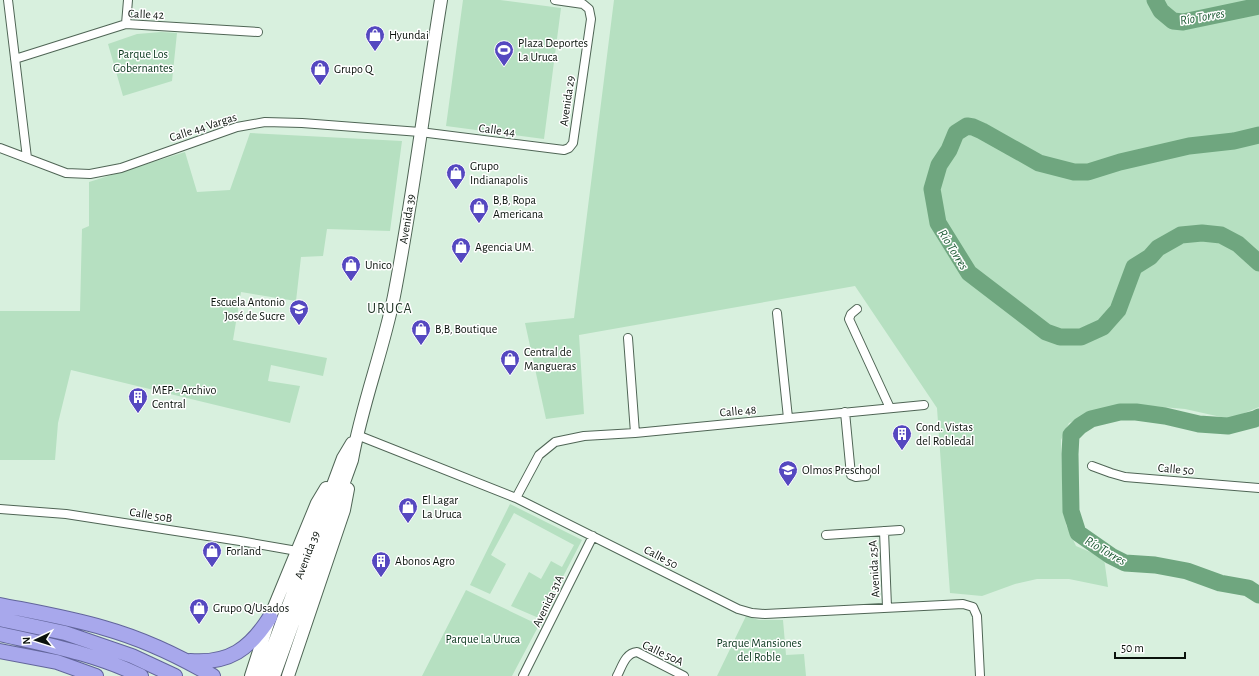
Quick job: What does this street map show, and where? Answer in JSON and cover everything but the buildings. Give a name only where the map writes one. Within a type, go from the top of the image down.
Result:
[{"type":"highway","points":[[0,605],[104,628],[143,641],[187,661],[213,676]]},
{"type":"highway","points":[[187,661],[204,662],[221,660],[236,654],[250,644],[270,617]]},
{"type":"highway","points":[[0,619],[71,635],[132,656],[175,676]]},
{"type":"highway","points":[[0,634],[68,649],[95,657],[140,676]]},
{"type":"highway","points":[[0,651],[57,662],[96,676]]},
{"type":"main road","name":"Avenida 39","points":[[274,676],[356,435],[381,348],[393,298],[403,245],[441,0]]},
{"type":"main road","name":"Avenida 39","points":[[262,676],[348,459]]},
{"type":"main road","points":[[251,676],[270,617],[317,503],[348,459]]},
{"type":"main road","points":[[288,676],[344,510],[348,459]]},
{"type":"street","points":[[8,0],[27,158]]},
{"type":"street","points":[[126,24],[128,0]]},
{"type":"street","name":"Avenida 29","points":[[555,0],[583,4],[589,8],[591,19],[573,143],[569,148]]},
{"type":"street","name":"Calle 42","points":[[15,59],[126,24],[258,32]]},
{"type":"street","name":"Calle 44 Vargas","points":[[0,148],[66,173],[90,174],[121,168],[237,127],[265,122],[302,122],[420,132]]},
{"type":"street","name":"Calle 44","points":[[420,132],[564,150],[569,148]]},
{"type":"street","points":[[857,309],[850,314],[849,319],[890,408]]},
{"type":"street","points":[[777,313],[788,418]]},
{"type":"street","points":[[628,338],[635,432]]},
{"type":"street","name":"Calle 48","points":[[516,498],[539,455],[556,442],[584,436],[924,405]]},
{"type":"street","points":[[845,412],[851,475],[856,477],[866,476]]},
{"type":"street","name":"Calle 50","points":[[356,435],[516,498],[738,609],[752,613],[764,614],[963,604],[973,606],[977,616],[980,676]]},
{"type":"street","name":"Calle 50","points":[[1092,466],[1125,477],[1259,488]]},
{"type":"street","name":"Calle 50B","points":[[0,510],[66,514],[240,541],[297,552]]},
{"type":"street","points":[[826,535],[900,530]]},
{"type":"street","name":"Avenida 25A","points":[[884,531],[887,607]]},
{"type":"street","name":"Avenida 31A","points":[[523,676],[593,536]]},
{"type":"street","name":"Calle 50A","points":[[617,676],[628,655],[632,652],[637,652],[684,676]]},
{"type":"green space","name":"Plaza Deportes La Uruca","points":[[463,0],[500,0],[561,8],[544,139],[446,126]]},
{"type":"green space","points":[[614,0],[1259,0],[1259,407],[1230,419],[1185,409],[1139,405],[1098,411],[1069,423],[1061,440],[1066,525],[1076,546],[1104,558],[1108,587],[1069,579],[1037,579],[1015,584],[982,596],[950,593],[937,408],[855,286],[579,335],[584,414],[546,419],[525,323],[574,318]]},
{"type":"green space","name":"Parque Los Gobernantes","points":[[161,32],[177,33],[172,81],[123,96],[108,44],[137,34]]},
{"type":"green space","points":[[250,133],[402,141],[390,231],[327,229],[323,256],[301,257],[296,301],[241,292],[233,340],[327,358],[323,376],[271,365],[268,381],[300,386],[290,423],[71,370],[58,423],[55,460],[0,460],[0,311],[80,311],[82,229],[89,226],[89,182],[185,152],[197,192],[230,190]]},
{"type":"green space","points":[[510,504],[582,540],[541,619],[511,606],[529,572],[541,579],[551,561],[562,567],[574,545],[514,513],[491,555],[506,564],[490,594],[470,585]]},
{"type":"green space","name":"Parque La Uruca","points":[[466,590],[539,625],[512,676],[422,676]]},
{"type":"green space","name":"Parque Mansiones del Roble","points":[[746,616],[759,620],[783,620],[786,655],[804,654],[806,676],[717,676]]},
{"type":"waterway","name":"Río Torres","points":[[1155,0],[1161,11],[1173,21],[1183,22],[1259,6]]},
{"type":"waterway","name":"Río Torres","points":[[1259,135],[1234,141],[1189,146],[1120,162],[1088,172],[1074,172],[1039,163],[982,131],[967,126],[956,133],[949,150],[939,165],[932,189],[938,223],[969,273],[1046,332],[1060,337],[1081,337],[1103,327],[1118,310],[1134,267],[1150,257],[1158,248],[1181,235],[1202,233],[1221,235],[1238,244],[1259,263]]},
{"type":"waterway","name":"Río Torres","points":[[1259,417],[1228,426],[1199,424],[1165,416],[1136,412],[1120,412],[1091,419],[1080,426],[1071,435],[1070,454],[1071,511],[1078,533],[1111,556],[1125,563],[1155,565],[1187,571],[1220,583],[1248,588],[1259,595]]},
{"type":"place","name":"Hyundai","points":[[375,52]]},
{"type":"place","name":"Plaza Deportes La Uruca","points":[[504,67]]},
{"type":"place","name":"Grupo Q","points":[[320,86]]},
{"type":"place","name":"Grupo Indianapolis","points":[[456,190]]},
{"type":"place","name":"B,B, Ropa Americana","points":[[479,224]]},
{"type":"place","name":"Agencia UM.","points":[[461,264]]},
{"type":"place","name":"Unico","points":[[351,282]]},
{"type":"place","name":"Escuela Antonio José de Sucre","points":[[299,326]]},
{"type":"place","name":"B,B, Boutique","points":[[421,346]]},
{"type":"place","name":"Central de Mangueras","points":[[510,376]]},
{"type":"place","name":"MEP - Archivo Central","points":[[138,414]]},
{"type":"place","name":"Cond. Vistas del Robledal","points":[[902,451]]},
{"type":"place","name":"Olmos Preschool","points":[[788,487]]},
{"type":"place","name":"El Lagar La Uruca","points":[[408,524]]},
{"type":"place","name":"Forland","points":[[212,568]]},
{"type":"place","name":"Abonos Agro","points":[[381,578]]},
{"type":"place","name":"Grupo Q/Usados","points":[[199,625]]},
{"type":"district","name":"URUCA","points":[[390,308]]}]
